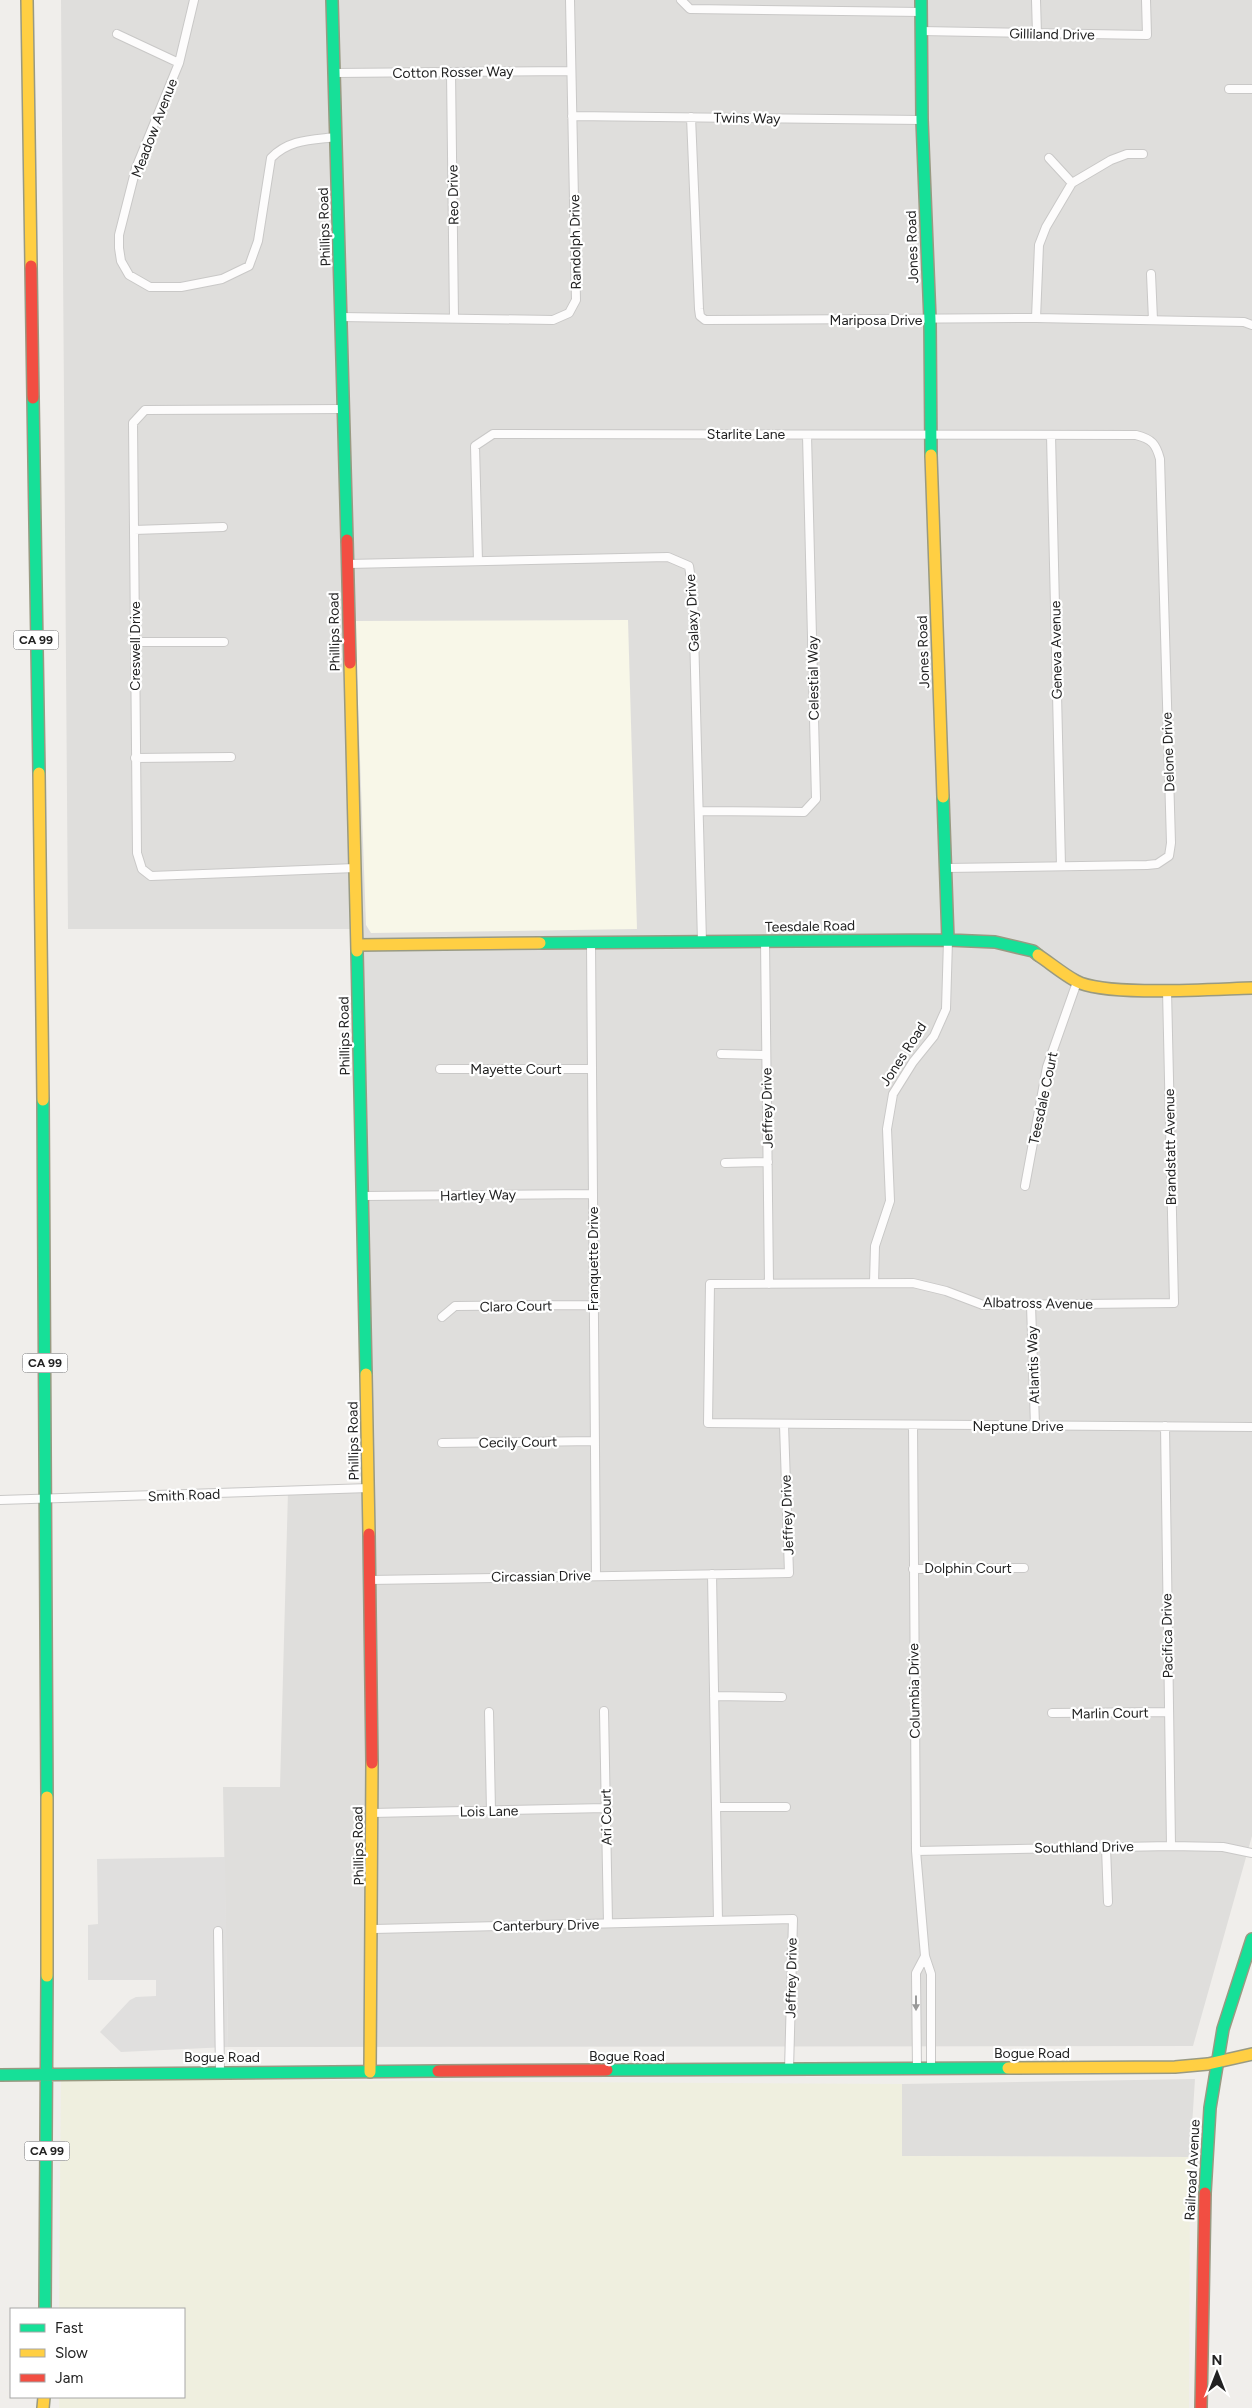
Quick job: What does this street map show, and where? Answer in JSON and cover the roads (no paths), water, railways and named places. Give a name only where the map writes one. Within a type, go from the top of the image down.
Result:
[{"type":"main road","name":"CA 99","points":[[28,0],[47,1499],[48,2073],[45,2308]]},
{"type":"main road","name":"Phillips Road","points":[[332,0],[356,868],[369,1488],[374,1929],[370,2072]]},
{"type":"main road","name":"Jones Road","points":[[921,6],[922,120],[930,320],[930,433],[948,940]]},
{"type":"main road","name":"Teesdale Road","points":[[357,945],[948,940],[995,942],[1033,951],[1076,982],[1105,988],[1166,990],[1252,988]]},
{"type":"main road","name":"Railroad Avenue","points":[[1201,2408],[1206,2155],[1216,2062],[1223,2029],[1252,1940]]},
{"type":"main road","name":"Bogue Road","points":[[0,2075],[48,2073],[1175,2068],[1252,2054]]},
{"type":"street","name":"Meadow Avenue","points":[[194,0],[180,63],[136,168],[119,235],[122,261],[129,274],[140,282],[156,287],[181,287],[232,276],[249,266],[258,241],[271,158],[289,144],[336,137]]},
{"type":"street","name":"Randolph Drive","points":[[341,317],[553,320],[569,314],[576,300],[570,0]]},
{"type":"street","points":[[681,0],[690,9],[921,6]]},
{"type":"street","points":[[1036,0],[1037,34]]},
{"type":"street","name":"Gilliland Drive","points":[[921,32],[1147,36],[1146,0]]},
{"type":"street","points":[[116,34],[180,63]]},
{"type":"street","name":"Cotton Rosser Way","points":[[334,73],[571,71]]},
{"type":"street","name":"Reo Drive","points":[[451,72],[454,318]]},
{"type":"street","points":[[1229,89],[1252,89]]},
{"type":"street","name":"Twins Way","points":[[572,116],[922,120]]},
{"type":"street","name":"Mariposa Drive","points":[[691,117],[699,308],[700,316],[705,320],[1036,318],[1244,322],[1252,325]]},
{"type":"street","points":[[1036,318],[1039,245],[1046,227],[1072,183],[1119,157],[1127,154],[1143,154]]},
{"type":"street","points":[[1048,158],[1072,183]]},
{"type":"street","points":[[1150,274],[1153,320]]},
{"type":"street","name":"Creswell Drive","points":[[344,409],[144,410],[133,423],[136,642],[135,758],[138,854],[142,869],[151,876],[356,868]]},
{"type":"street","name":"Starlite Lane","points":[[478,561],[475,446],[493,434],[930,433],[1136,435]]},
{"type":"street","name":"Celestial Way","points":[[699,811],[804,812],[816,799],[807,434]]},
{"type":"street","name":"Geneva Avenue","points":[[1051,435],[1062,866]]},
{"type":"street","name":"Delone Drive","points":[[946,868],[1157,864],[1169,856],[1160,459],[1153,442],[1150,439],[1136,435]]},
{"type":"street","points":[[134,530],[223,527]]},
{"type":"street","name":"Galaxy Drive","points":[[348,564],[668,558],[689,566],[693,593],[702,942]]},
{"type":"street","points":[[136,642],[224,642]]},
{"type":"street","points":[[135,758],[231,757]]},
{"type":"street","name":"Jones Road","points":[[874,1283],[875,1246],[890,1201],[888,1129],[893,1094],[913,1062],[934,1036],[946,1009],[948,940]]},
{"type":"street","name":"Jeffrey Drive","points":[[765,941],[769,1284]]},
{"type":"street","name":"Franquette Drive","points":[[591,943],[596,1575]]},
{"type":"street","name":"Teesdale Court","points":[[1025,1186],[1047,1067],[1076,982]]},
{"type":"street","name":"Brandstatt Avenue","points":[[1166,990],[1174,1303]]},
{"type":"street","points":[[721,1054],[766,1055]]},
{"type":"street","name":"Mayette Court","points":[[440,1069],[592,1069]]},
{"type":"street","points":[[725,1163],[768,1162]]},
{"type":"street","name":"Hartley Way","points":[[362,1196],[593,1194]]},
{"type":"street","name":"Albatross Avenue","points":[[769,1284],[913,1283],[946,1291],[983,1305],[1174,1303]]},
{"type":"street","points":[[769,1284],[710,1284],[708,1423],[784,1425]]},
{"type":"street","name":"Claro Court","points":[[442,1317],[455,1306],[594,1305]]},
{"type":"street","name":"Atlantis Way","points":[[1031,1305],[1035,1426]]},
{"type":"street","name":"Jeffrey Drive","points":[[712,1574],[789,1572],[784,1425]]},
{"type":"street","name":"Neptune Drive","points":[[784,1425],[1252,1427]]},
{"type":"street","name":"Columbia Drive","points":[[913,1425],[916,1851],[924,1956],[932,1974],[931,2069]]},
{"type":"street","name":"Pacifica Drive","points":[[1165,1426],[1171,1846]]},
{"type":"street","name":"Cecily Court","points":[[442,1443],[594,1441]]},
{"type":"street","name":"Smith Road","points":[[0,1500],[369,1488]]},
{"type":"street","name":"Dolphin Court","points":[[913,1569],[1024,1568]]},
{"type":"street","points":[[712,1574],[718,1921]]},
{"type":"street","name":"Circassian Drive","points":[[370,1580],[712,1574]]},
{"type":"street","points":[[714,1696],[782,1697]]},
{"type":"street","name":"Ari Court","points":[[604,1711],[608,1923]]},
{"type":"street","points":[[489,1712],[490,1811]]},
{"type":"street","name":"Marlin Court","points":[[1052,1713],[1168,1712]]},
{"type":"street","points":[[716,1807],[786,1807]]},
{"type":"street","name":"Lois Lane","points":[[372,1813],[606,1808]]},
{"type":"street","name":"Southland Drive","points":[[916,1851],[1171,1846],[1223,1847],[1252,1853]]},
{"type":"street","points":[[1106,1847],[1108,1902]]},
{"type":"street","name":"Jeffrey Drive","points":[[718,1921],[793,1919],[789,2070]]},
{"type":"street","name":"Canterbury Drive","points":[[374,1929],[718,1921]]},
{"type":"street","points":[[218,1931],[220,2072]]},
{"type":"street","name":"Columbia Drive","points":[[917,2069],[916,1973],[924,1956]]}]
